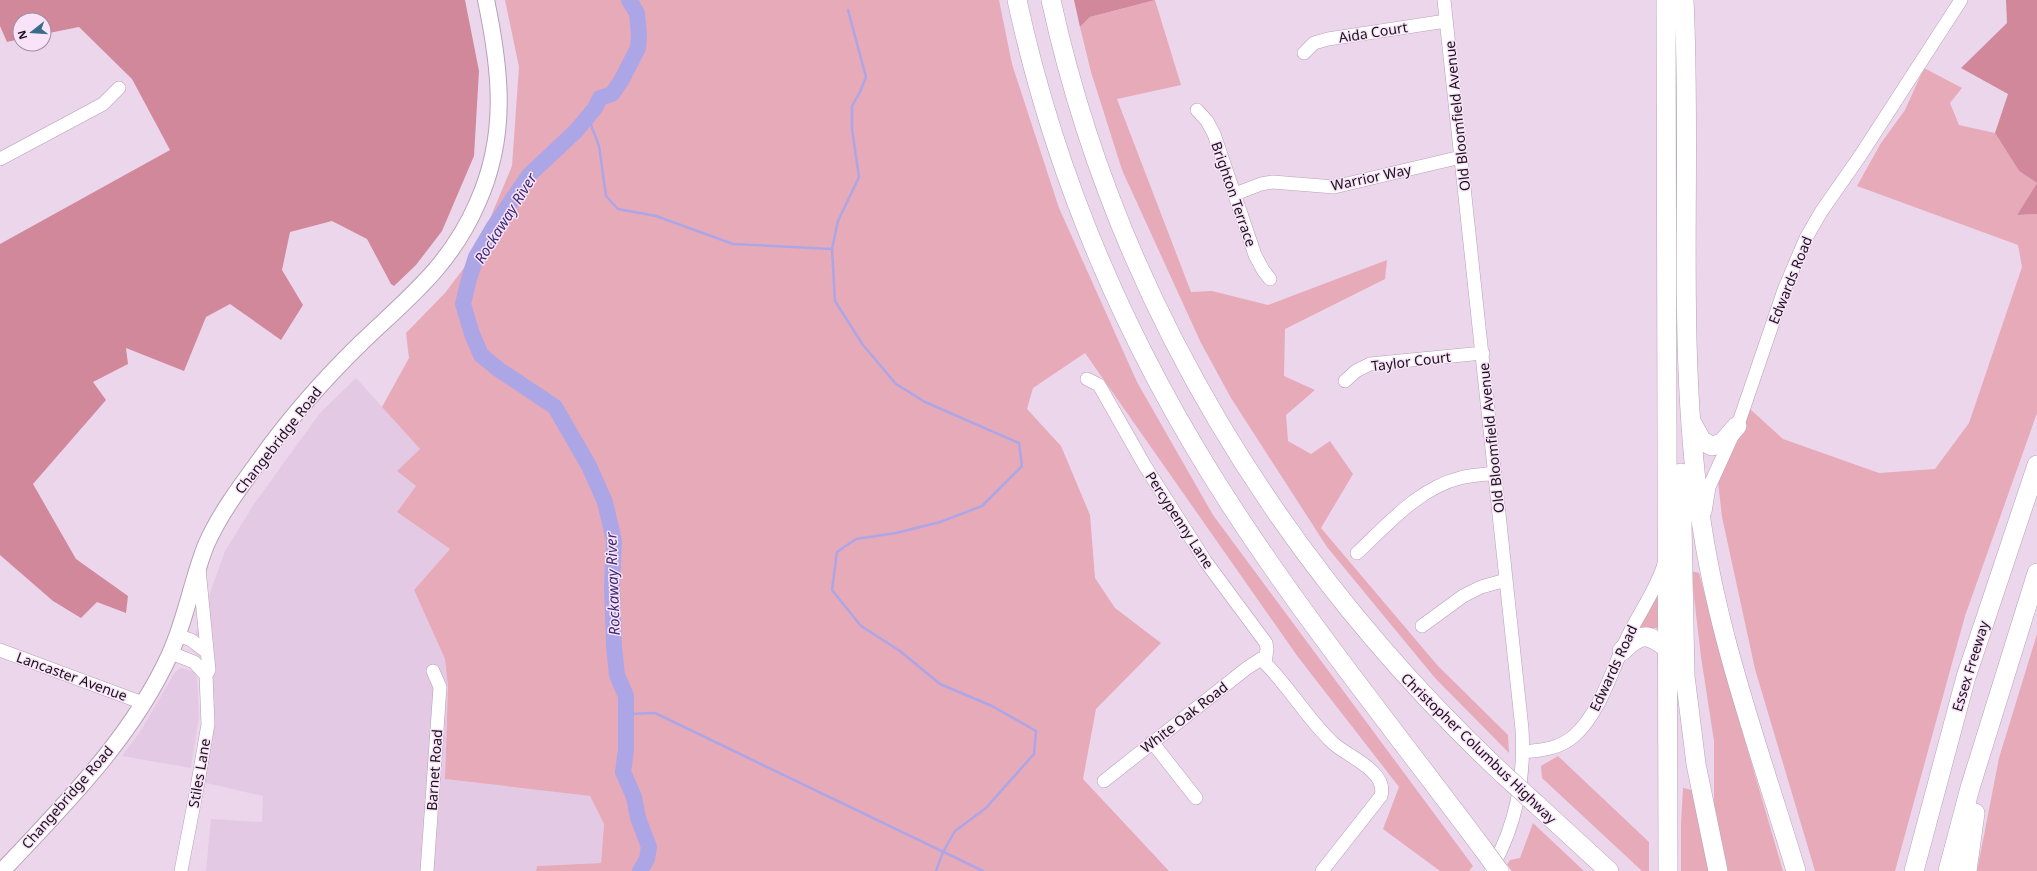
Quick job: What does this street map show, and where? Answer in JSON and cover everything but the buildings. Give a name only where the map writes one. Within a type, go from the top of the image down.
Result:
[{"type":"highway","points":[[1017,0],[1039,88],[1081,213],[1119,303],[1163,391],[1213,477],[1248,532],[1324,638],[1500,871]]},
{"type":"highway","name":"Christopher Columbus Highway","points":[[1051,0],[1081,110],[1124,231],[1171,336],[1225,433],[1281,519],[1354,617],[1429,702],[1504,775],[1609,871]]},
{"type":"highway","points":[[1666,0],[1668,871]]},
{"type":"highway","points":[[1684,0],[1688,391],[1698,498],[1705,546],[1727,645],[1796,871]]},
{"type":"highway","points":[[1688,391],[1681,401],[1683,606],[1686,676],[1696,764],[1718,871]]},
{"type":"highway","points":[[1690,417],[1702,441],[1712,446],[1722,443],[1737,426]]},
{"type":"highway","name":"Essex Freeway","points":[[1914,871],[1966,677],[2005,556],[2037,465]]},
{"type":"highway","points":[[1948,871],[1970,788],[2037,573]]},
{"type":"highway","points":[[1622,651],[1636,639],[1646,636],[1656,640],[1668,649]]},
{"type":"highway","points":[[1967,871],[1975,810],[1998,695]]},
{"type":"highway","points":[[1569,835],[1577,855],[1594,871]]},
{"type":"main road","name":"Changebridge Road","points":[[2,871],[98,766],[143,703],[171,652],[206,545],[219,521],[259,460],[289,421],[326,379],[426,282],[451,251],[468,224],[484,188],[493,157],[499,110],[497,56],[486,0]]},
{"type":"street","name":"Old Bloomfield Avenue","points":[[1444,0],[1483,353],[1523,752],[1519,798],[1512,824],[1491,871]]},
{"type":"street","name":"Edwards Road","points":[[1705,546],[1705,515],[1709,487],[1737,426],[1784,290],[1806,238],[1821,212],[1860,156],[1961,0]]},
{"type":"street","name":"Aida Court","points":[[1304,53],[1314,43],[1328,39],[1446,20]]},
{"type":"street","points":[[0,159],[103,104],[119,88]]},
{"type":"street","name":"Brighton Terrace","points":[[1197,110],[1207,121],[1214,134],[1255,255],[1270,279]]},
{"type":"street","name":"Warrior Way","points":[[1234,194],[1261,184],[1273,182],[1334,187],[1461,157]]},
{"type":"street","name":"Taylor Court","points":[[1345,381],[1356,371],[1370,364],[1483,353]]},
{"type":"street","name":"Percypenny Lane","points":[[1087,379],[1099,386],[1145,466],[1206,562],[1261,635],[1267,649],[1265,663]]},
{"type":"street","points":[[1357,553],[1414,502],[1429,492],[1460,478],[1494,473]]},
{"type":"street","name":"Edwards Road","points":[[1523,752],[1546,750],[1559,746],[1583,727],[1604,690],[1629,634],[1661,573],[1668,546]]},
{"type":"street","name":"Stiles Lane","points":[[181,871],[198,788],[208,724],[206,674],[209,670],[199,569]]},
{"type":"street","points":[[1422,626],[1463,596],[1481,587],[1506,580]]},
{"type":"street","points":[[177,635],[200,645],[207,652]]},
{"type":"street","name":"Lancaster Avenue","points":[[0,650],[143,703]]},
{"type":"street","points":[[171,652],[194,662],[206,674]]},
{"type":"street","name":"White Oak Road","points":[[1104,781],[1247,668],[1261,659],[1265,663]]},
{"type":"street","points":[[1265,663],[1274,671],[1317,726],[1334,743],[1376,774],[1382,784],[1381,796],[1322,871]]},
{"type":"street","name":"Barnet Road","points":[[427,871],[440,687],[433,671]]},
{"type":"street","points":[[1152,742],[1196,798]]},
{"type":"shaded area","points":[[0,0],[465,0],[479,71],[474,156],[442,231],[416,265],[394,286],[391,284],[367,239],[332,221],[290,232],[282,270],[303,305],[281,340],[230,304],[206,317],[184,371],[126,348],[128,364],[93,382],[106,400],[33,484],[76,559],[128,596],[126,613],[97,602],[81,618],[53,601],[0,555],[0,244],[170,150],[132,79],[79,27],[52,32],[52,12],[12,12],[12,41],[7,42],[0,26]]},
{"type":"shaded area","points":[[505,0],[999,0],[1012,64],[1059,208],[1137,382],[1213,515],[1473,866],[1469,871],[1440,871],[1383,829],[1399,787],[1298,657],[1085,353],[1033,388],[1027,409],[1061,446],[1090,515],[1095,578],[1115,608],[1161,643],[1096,709],[1083,779],[1169,871],[536,871],[537,866],[601,863],[604,824],[590,796],[445,779],[448,687],[445,659],[414,590],[450,549],[397,512],[416,486],[397,471],[420,449],[382,407],[409,358],[406,333],[445,293],[476,252],[512,166],[519,67]]},
{"type":"shaded area","points":[[1074,0],[1155,0],[1090,17],[1080,27]]},
{"type":"shaded area","points":[[1155,0],[1181,85],[1117,99],[1191,292],[1212,291],[1268,305],[1387,260],[1385,279],[1285,329],[1284,376],[1315,390],[1286,415],[1288,441],[1311,454],[1330,441],[1353,474],[1321,528],[1438,666],[1508,735],[1509,753],[1435,678],[1327,547],[1231,398],[1201,343],[1122,170],[1091,72],[1080,27],[1090,17]]},
{"type":"shaded area","points":[[2006,0],[2037,0],[2037,183],[2019,171],[1995,133],[2008,94],[1961,68],[2007,23]]},
{"type":"shaded area","points":[[1924,68],[1962,88],[1950,103],[1959,125],[1995,133],[2019,171],[2037,183],[2017,215],[2037,214],[2037,413],[1965,616],[1895,871],[1815,871],[1755,669],[1722,517],[1715,455],[1727,458],[1750,409],[1783,439],[1879,473],[1935,469],[1969,423],[2022,267],[2018,245],[1857,186],[1881,143],[1905,110]]},
{"type":"shaded area","points":[[2037,183],[2037,214],[2017,215]]},
{"type":"shaded area","points":[[356,378],[420,449],[397,471],[416,486],[397,512],[450,549],[414,590],[445,659],[448,687],[445,779],[590,796],[604,824],[601,863],[537,866],[536,871],[206,871],[211,819],[262,822],[263,796],[198,781],[206,662],[190,649],[225,551],[254,504],[320,413]]},
{"type":"shaded area","points":[[1691,571],[1699,573],[1726,676],[1783,871],[1727,871],[1714,825],[1714,741],[1701,657]]},
{"type":"shaded area","points":[[1659,591],[1660,628],[1639,628]]},
{"type":"shaded area","points":[[2037,634],[2037,871],[1977,871],[1999,758]]},
{"type":"shaded area","points":[[181,668],[193,671],[197,677],[199,716],[191,768],[122,756],[140,732],[175,672]]},
{"type":"shaded area","points":[[1558,756],[1649,842],[1649,871],[1642,871],[1542,778],[1541,766]]},
{"type":"shaded area","points":[[1683,788],[1692,790],[1709,871],[1681,871]]},
{"type":"shaded area","points":[[1533,823],[1584,871],[1512,871],[1507,865],[1510,860],[1520,858]]},
{"type":"waterway","name":"Rockaway River","points":[[629,0],[637,13],[639,36],[638,48],[621,81],[612,94],[600,98],[595,108],[576,131],[529,175],[493,228],[476,257],[463,304],[472,334],[481,355],[498,369],[555,407],[589,466],[605,502],[614,541],[612,586],[614,646],[617,675],[626,696],[626,750],[623,772],[634,797],[638,818],[649,847],[647,859],[640,871]]},
{"type":"waterway","points":[[848,10],[866,77],[852,106],[852,129],[859,177],[838,221],[832,249],[835,301],[863,345],[896,384],[925,402],[1019,443],[1022,466],[982,506],[940,522],[896,533],[856,539],[837,552],[832,590],[861,626],[900,651],[940,684],[992,706],[1036,731],[1034,754],[986,808],[955,831],[943,852],[936,871]]},
{"type":"waterway","points":[[588,117],[599,146],[606,196],[618,209],[656,216],[733,244],[832,249]]},
{"type":"waterway","points":[[627,714],[655,713],[983,871]]}]
